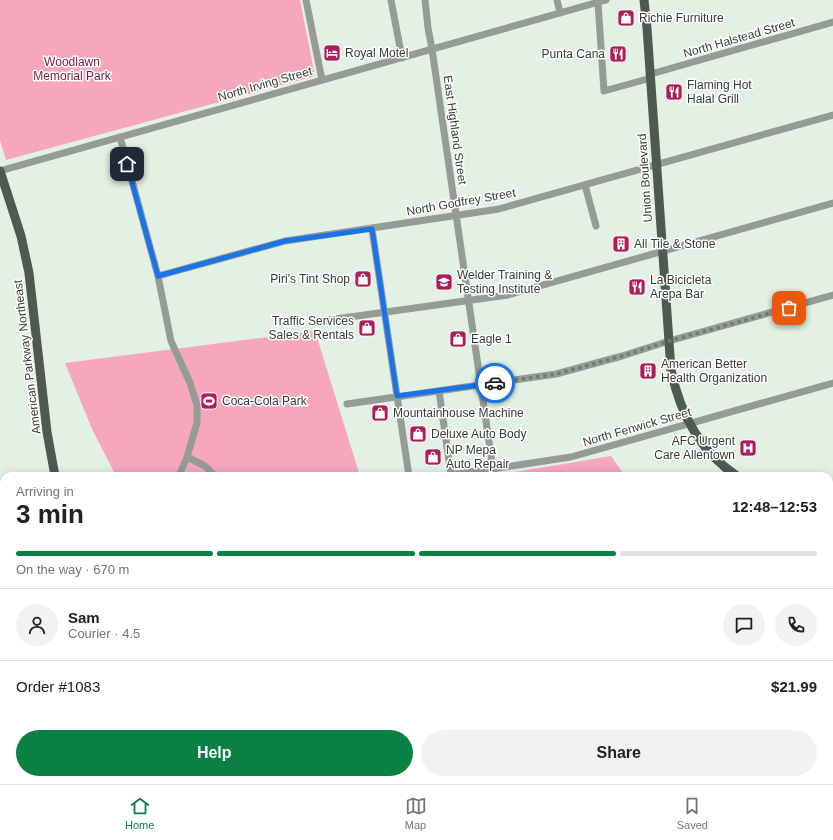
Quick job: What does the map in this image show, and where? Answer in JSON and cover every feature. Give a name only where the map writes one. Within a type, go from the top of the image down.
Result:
[{"type":"main road","name":"Union Boulevard","points":[[644,0],[651,76],[671,370],[674,386],[689,424],[710,452],[732,472]]},
{"type":"main road","name":"American Parkway Northeast","points":[[0,171],[21,236],[29,273],[47,432],[54,472]]},
{"type":"street","points":[[306,0],[322,80]]},
{"type":"street","points":[[391,0],[402,58]]},
{"type":"street","name":"East Highland Street","points":[[425,0],[493,472]]},
{"type":"street","points":[[557,0],[560,13]]},
{"type":"street","name":"North Irving Street","points":[[0,171],[606,0]]},
{"type":"street","points":[[638,0],[642,3],[646,13]]},
{"type":"street","name":"North Halstead Street","points":[[598,2],[604,91],[833,22]]},
{"type":"street","name":"North Godfrey Street","points":[[158,276],[285,241],[499,209],[833,115]]},
{"type":"street","points":[[120,137],[158,276],[171,341],[190,383],[197,405],[197,422],[181,472]]},
{"type":"street","points":[[585,185],[596,226]]},
{"type":"street","points":[[314,322],[508,295],[833,203]]},
{"type":"street","points":[[372,229],[408,472]]},
{"type":"street","points":[[347,404],[556,374],[833,296]]},
{"type":"street","name":"North Fenwick Street","points":[[493,472],[571,457],[833,383]]},
{"type":"street","points":[[438,390],[448,472]]},
{"type":"street","points":[[187,456],[205,466],[212,472]]},
{"type":"green space","name":"Woodlawn Memorial Park","points":[[0,0],[300,0],[315,76],[6,160],[0,140]]},
{"type":"green space","name":"Coca-Cola Park","points":[[315,331],[359,472],[114,472],[92,429],[65,363]]},
{"type":"green space","points":[[611,456],[622,472],[515,472]]},
{"type":"way so far","points":[[495,383],[556,374],[789,308]]},
{"type":"place","name":"Richie Furniture","points":[[626,18]]},
{"type":"place","name":"Royal Motel","points":[[332,53]]},
{"type":"place","name":"Punta Cana","points":[[618,54]]},
{"type":"place","name":"Flaming Hot Halal Grill","points":[[674,92]]},
{"type":"place","name":"All Tile & Stone","points":[[621,244]]},
{"type":"place","name":"Piri's Tint Shop","points":[[363,279]]},
{"type":"place","name":"Welder Training & Testing Institute","points":[[444,282]]},
{"type":"place","name":"La Bicicleta Arepa Bar","points":[[637,287]]},
{"type":"place","name":"Traffic Services Sales & Rentals","points":[[367,328]]},
{"type":"place","name":"Eagle 1","points":[[458,339]]},
{"type":"place","name":"American Better Health Organization","points":[[648,371]]},
{"type":"place","name":"Coca-Cola Park","points":[[209,401]]},
{"type":"place","name":"Mountainhouse Machine","points":[[380,413]]},
{"type":"place","name":"Deluxe Auto Body","points":[[418,434]]},
{"type":"place","name":"AFC Urgent Care Allentown","points":[[748,448]]},
{"type":"place","name":"NP Mepa Auto Repair","points":[[433,457]]},
{"type":"route","points":[[127,164],[158,276],[285,241],[372,229],[397,396],[495,383]]}]
